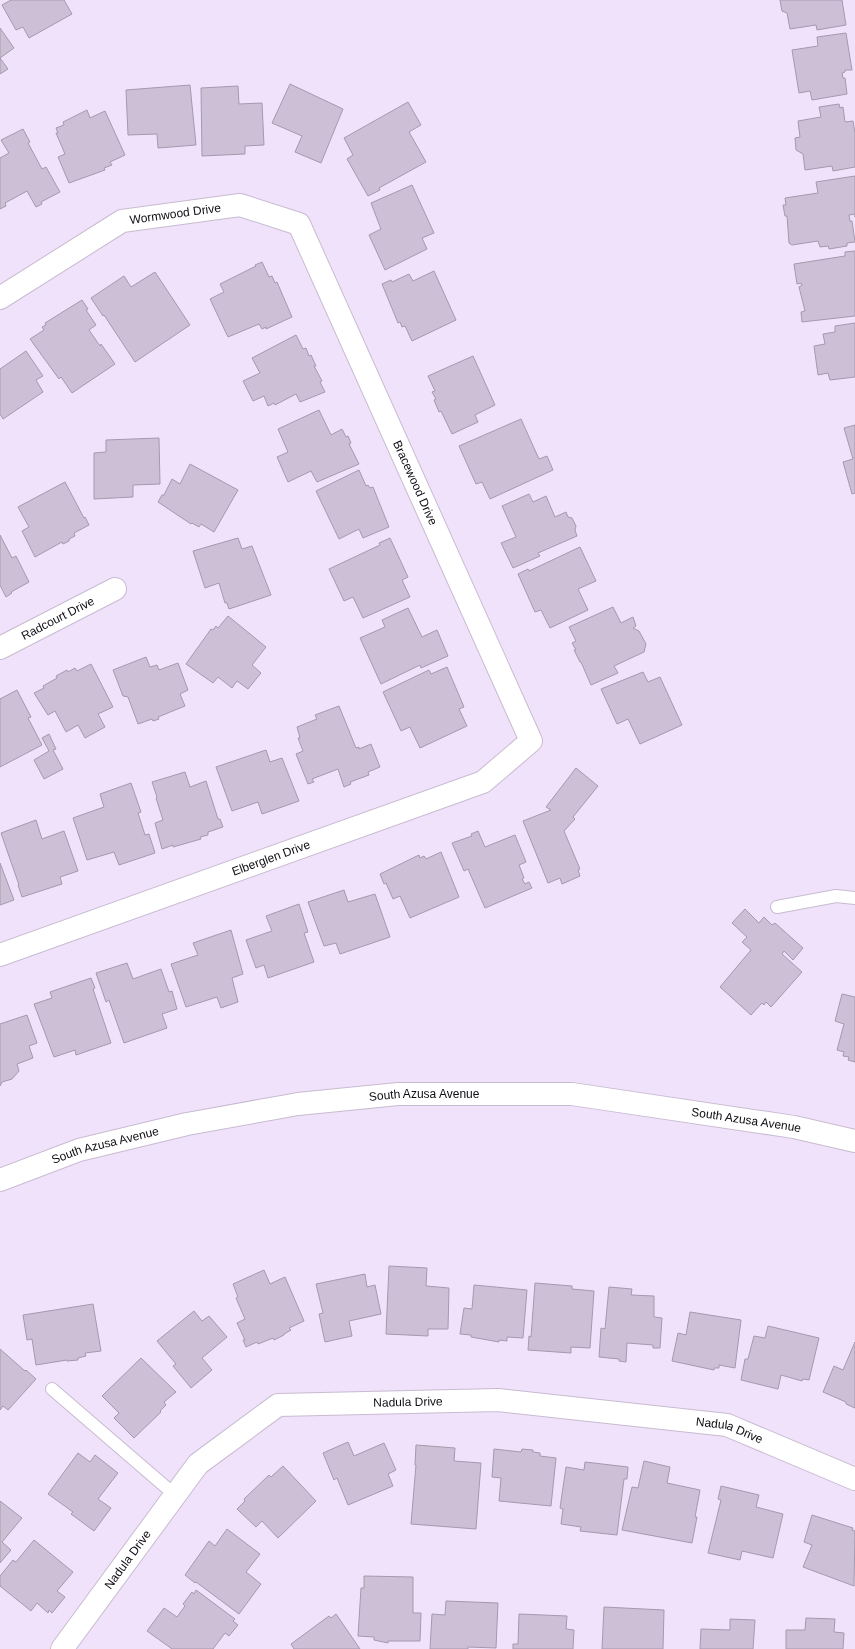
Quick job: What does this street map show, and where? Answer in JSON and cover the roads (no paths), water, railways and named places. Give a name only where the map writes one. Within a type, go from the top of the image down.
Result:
[{"type":"street","name":"Wormwood Drive","points":[[0,298],[122,221],[240,205],[298,224]]},
{"type":"street","name":"Bracewood Drive","points":[[298,224],[531,741]]},
{"type":"street","name":"Radcourt Drive","points":[[0,648],[115,589]]},
{"type":"street","name":"Elberglen Drive","points":[[0,955],[483,782],[531,741]]},
{"type":"street","name":"South Azusa Avenue","points":[[0,1180],[79,1150],[187,1124],[298,1104],[398,1094],[572,1094],[794,1127],[855,1141]]},
{"type":"street","name":"Nadula Drive","points":[[62,1649],[198,1464],[278,1405],[498,1400],[727,1425],[855,1479]]},
{"type":"lane","points":[[777,906],[836,896],[855,898]]},
{"type":"lane","points":[[52,1389],[176,1495]]}]
